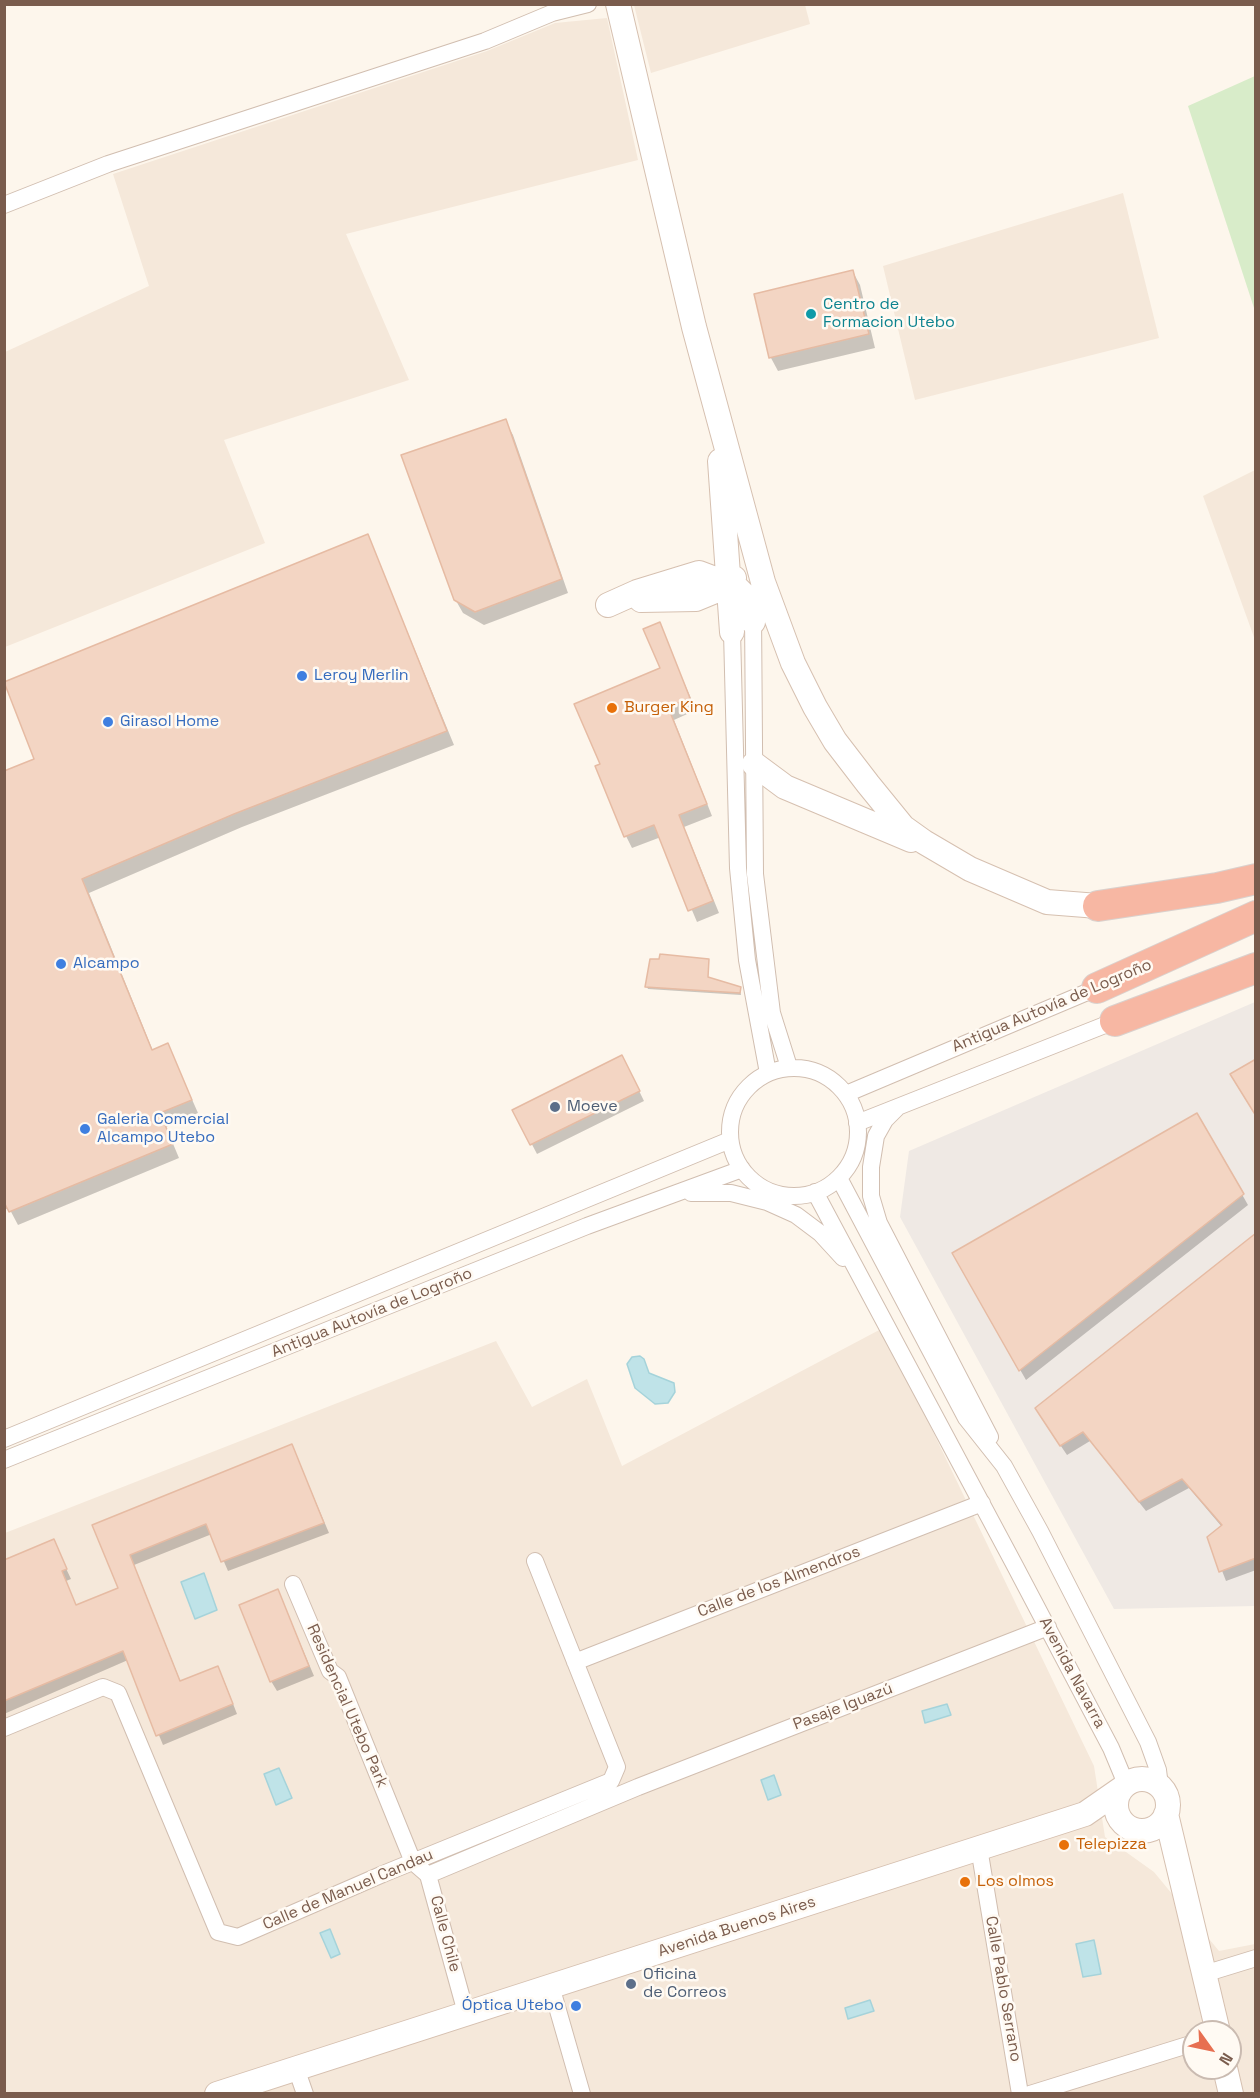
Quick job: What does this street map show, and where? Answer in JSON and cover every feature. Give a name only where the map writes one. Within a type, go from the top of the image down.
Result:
[{"type":"highway","points":[[1098,906],[1217,888],[1256,879]]},
{"type":"highway","name":"Antigua Autovía de Logroño","points":[[1097,988],[1256,916]]},
{"type":"highway","points":[[1116,1021],[1256,968]]},
{"type":"street","points":[[4,206],[108,164],[485,41],[552,13],[588,4]]},
{"type":"street","points":[[618,4],[688,305],[763,582],[793,663],[815,707],[835,741],[903,827],[970,869],[1047,902],[1098,906]]},
{"type":"street","points":[[717,411],[730,585],[742,627],[754,764],[755,874],[772,1013],[789,1067]]},
{"type":"street","points":[[726,542],[711,563],[699,573],[637,592],[609,605],[659,598],[696,599],[730,585],[752,541]]},
{"type":"street","points":[[752,541],[742,627],[738,868],[747,960],[768,1073]]},
{"type":"street","points":[[699,573],[730,585]]},
{"type":"street","points":[[696,599],[742,627]]},
{"type":"street","points":[[754,764],[785,787],[941,852]]},
{"type":"street","name":"Antigua Autovía de Logroño","points":[[846,1094],[1097,988]]},
{"type":"street","points":[[857,1123],[1116,1021]]},
{"type":"street","points":[[789,1067],[811,1069],[831,1078],[846,1094],[857,1123],[858,1135],[854,1157],[839,1178],[824,1189],[805,1196],[784,1196],[764,1189],[748,1177],[742,1169],[736,1160],[730,1140],[730,1120],[737,1100],[750,1084],[768,1073],[789,1067]]},
{"type":"street","points":[[897,1108],[885,1120],[876,1136],[871,1167],[871,1196],[879,1223],[1153,1754],[1160,1786],[1166,1796],[1166,1814],[1183,1875],[1215,2020]]},
{"type":"street","name":"Antigua Autovía de Logroño","points":[[4,1439],[730,1140]]},
{"type":"street","name":"Antigua Autovía de Logroño","points":[[4,1460],[587,1226],[742,1169]]},
{"type":"street","points":[[839,1178],[966,1418],[1004,1466]]},
{"type":"street","points":[[670,1196],[702,1192],[731,1193],[767,1202],[796,1215],[820,1233],[864,1283]]},
{"type":"street","points":[[815,1192],[864,1283]]},
{"type":"street","name":"Avenida Navarra","points":[[864,1283],[1111,1748],[1123,1787]]},
{"type":"street","name":"Calle de los Almendros","points":[[575,1662],[982,1503]]},
{"type":"street","name":"Calle de Manuel Candau","points":[[4,1728],[103,1687],[118,1693],[218,1932],[238,1937],[611,1781],[617,1767],[535,1561]]},
{"type":"street","name":"Residencial Utebo Park","points":[[293,1584],[330,1671],[338,1677],[413,1862]]},
{"type":"street","name":"Pasaje Iguazú","points":[[428,1875],[638,1787],[1048,1627]]},
{"type":"street","points":[[1160,1786],[1143,1779],[1123,1787],[1115,1808],[1183,1875]]},
{"type":"street","name":"Avenida Buenos Aires","points":[[217,2094],[1085,1814],[1123,1787]]},
{"type":"street","name":"Avenida Buenos Aires","points":[[1085,1814],[1131,1826]]},
{"type":"street","points":[[1131,1826],[1159,1824],[1166,1814]]},
{"type":"street","name":"Calle Pablo Serrano","points":[[979,1848],[1020,2094]]},
{"type":"street","name":"Calle Chile","points":[[413,1862],[428,1875],[466,2013]]},
{"type":"street","points":[[1204,1974],[1256,1958]]},
{"type":"street","points":[[551,1986],[582,2094]]},
{"type":"street","points":[[1030,2094],[1182,2047]]},
{"type":"street","points":[[296,2068],[305,2094]]},
{"type":"shaded area","points":[[634,5],[805,5],[810,24],[651,73]]},
{"type":"shaded area","points":[[607,18],[638,160],[346,234],[409,380],[224,440],[265,543],[5,647],[5,352],[149,286],[113,174],[487,51],[555,23]]},
{"type":"shaded area","points":[[1123,193],[1159,338],[915,400],[883,266]]},
{"type":"shaded area","points":[[1255,470],[1255,640],[1203,496]]},
{"type":"shaded area","points":[[1255,1002],[1255,1606],[1114,1609],[900,1217],[909,1151]]},
{"type":"shaded area","points":[[883,1328],[1094,1766],[1105,1837],[1154,1872],[1219,1951],[1255,1944],[1255,2093],[5,2094],[5,1533],[496,1341],[532,1407],[587,1379],[622,1466]]},
{"type":"green space","points":[[1255,76],[1255,311],[1188,106]]},
{"type":"water","points":[[640,1356],[644,1359],[649,1373],[674,1383],[675,1392],[668,1403],[655,1404],[635,1388],[627,1364],[632,1357]]},
{"type":"water","points":[[204,1573],[217,1610],[195,1619],[181,1582]]},
{"type":"water","points":[[947,1704],[951,1715],[925,1723],[922,1711]]},
{"type":"water","points":[[279,1768],[292,1798],[276,1805],[264,1774]]},
{"type":"water","points":[[774,1775],[781,1795],[768,1800],[761,1780]]},
{"type":"water","points":[[330,1929],[340,1954],[331,1958],[320,1933]]},
{"type":"water","points":[[1094,1940],[1101,1974],[1083,1977],[1076,1944]]},
{"type":"water","points":[[870,2000],[874,2011],[848,2019],[845,2008]]},
{"type":"building","name":"Centro de Formacion Utebo","points":[[853,270],[869,334],[769,358],[754,294]]},
{"type":"building","points":[[506,419],[562,579],[475,612],[454,600],[401,455]]},
{"type":"building","points":[[368,534],[447,731],[234,814],[82,879],[152,1050],[168,1043],[192,1100],[160,1113],[173,1144],[9,1212],[4,1202],[4,771],[34,759],[4,682]]},
{"type":"building","points":[[660,622],[690,698],[668,707],[707,804],[679,815],[713,901],[688,911],[654,825],[624,837],[595,766],[600,764],[574,704],[660,668],[643,629]]},
{"type":"building","points":[[660,954],[709,959],[708,977],[741,987],[740,993],[645,987],[650,959],[659,959]]},
{"type":"building","points":[[622,1055],[640,1091],[530,1145],[512,1110]]},
{"type":"building","points":[[1256,1059],[1256,1116],[1230,1074]]},
{"type":"building","points":[[1197,1113],[1244,1194],[1019,1371],[952,1253]]},
{"type":"building","points":[[1256,1233],[1256,1558],[1219,1572],[1207,1537],[1222,1525],[1182,1479],[1139,1502],[1083,1432],[1060,1446],[1035,1408]]},
{"type":"building","points":[[292,1444],[324,1523],[221,1562],[206,1524],[130,1555],[180,1681],[218,1666],[233,1704],[156,1736],[123,1651],[4,1701],[4,1560],[54,1539],[67,1569],[62,1571],[76,1605],[118,1588],[92,1525]]},
{"type":"building","points":[[278,1589],[309,1666],[270,1682],[239,1605]]},
{"type":"place","name":"Centro de Formacion Utebo","points":[[811,314]]},
{"type":"place","name":"Leroy Merlin","points":[[302,676]]},
{"type":"place","name":"Burger King","points":[[612,708]]},
{"type":"place","name":"Girasol Home","points":[[108,722]]},
{"type":"place","name":"Alcampo","points":[[61,964]]},
{"type":"place","name":"Moeve","points":[[555,1107]]},
{"type":"place","name":"Galeria Comercial Alcampo Utebo","points":[[85,1129]]},
{"type":"place","name":"Telepizza","points":[[1064,1845]]},
{"type":"place","name":"Los olmos","points":[[965,1882]]},
{"type":"place","name":"Oficina de Correos","points":[[631,1984]]},
{"type":"place","name":"Óptica Utebo","points":[[576,2006]]}]
